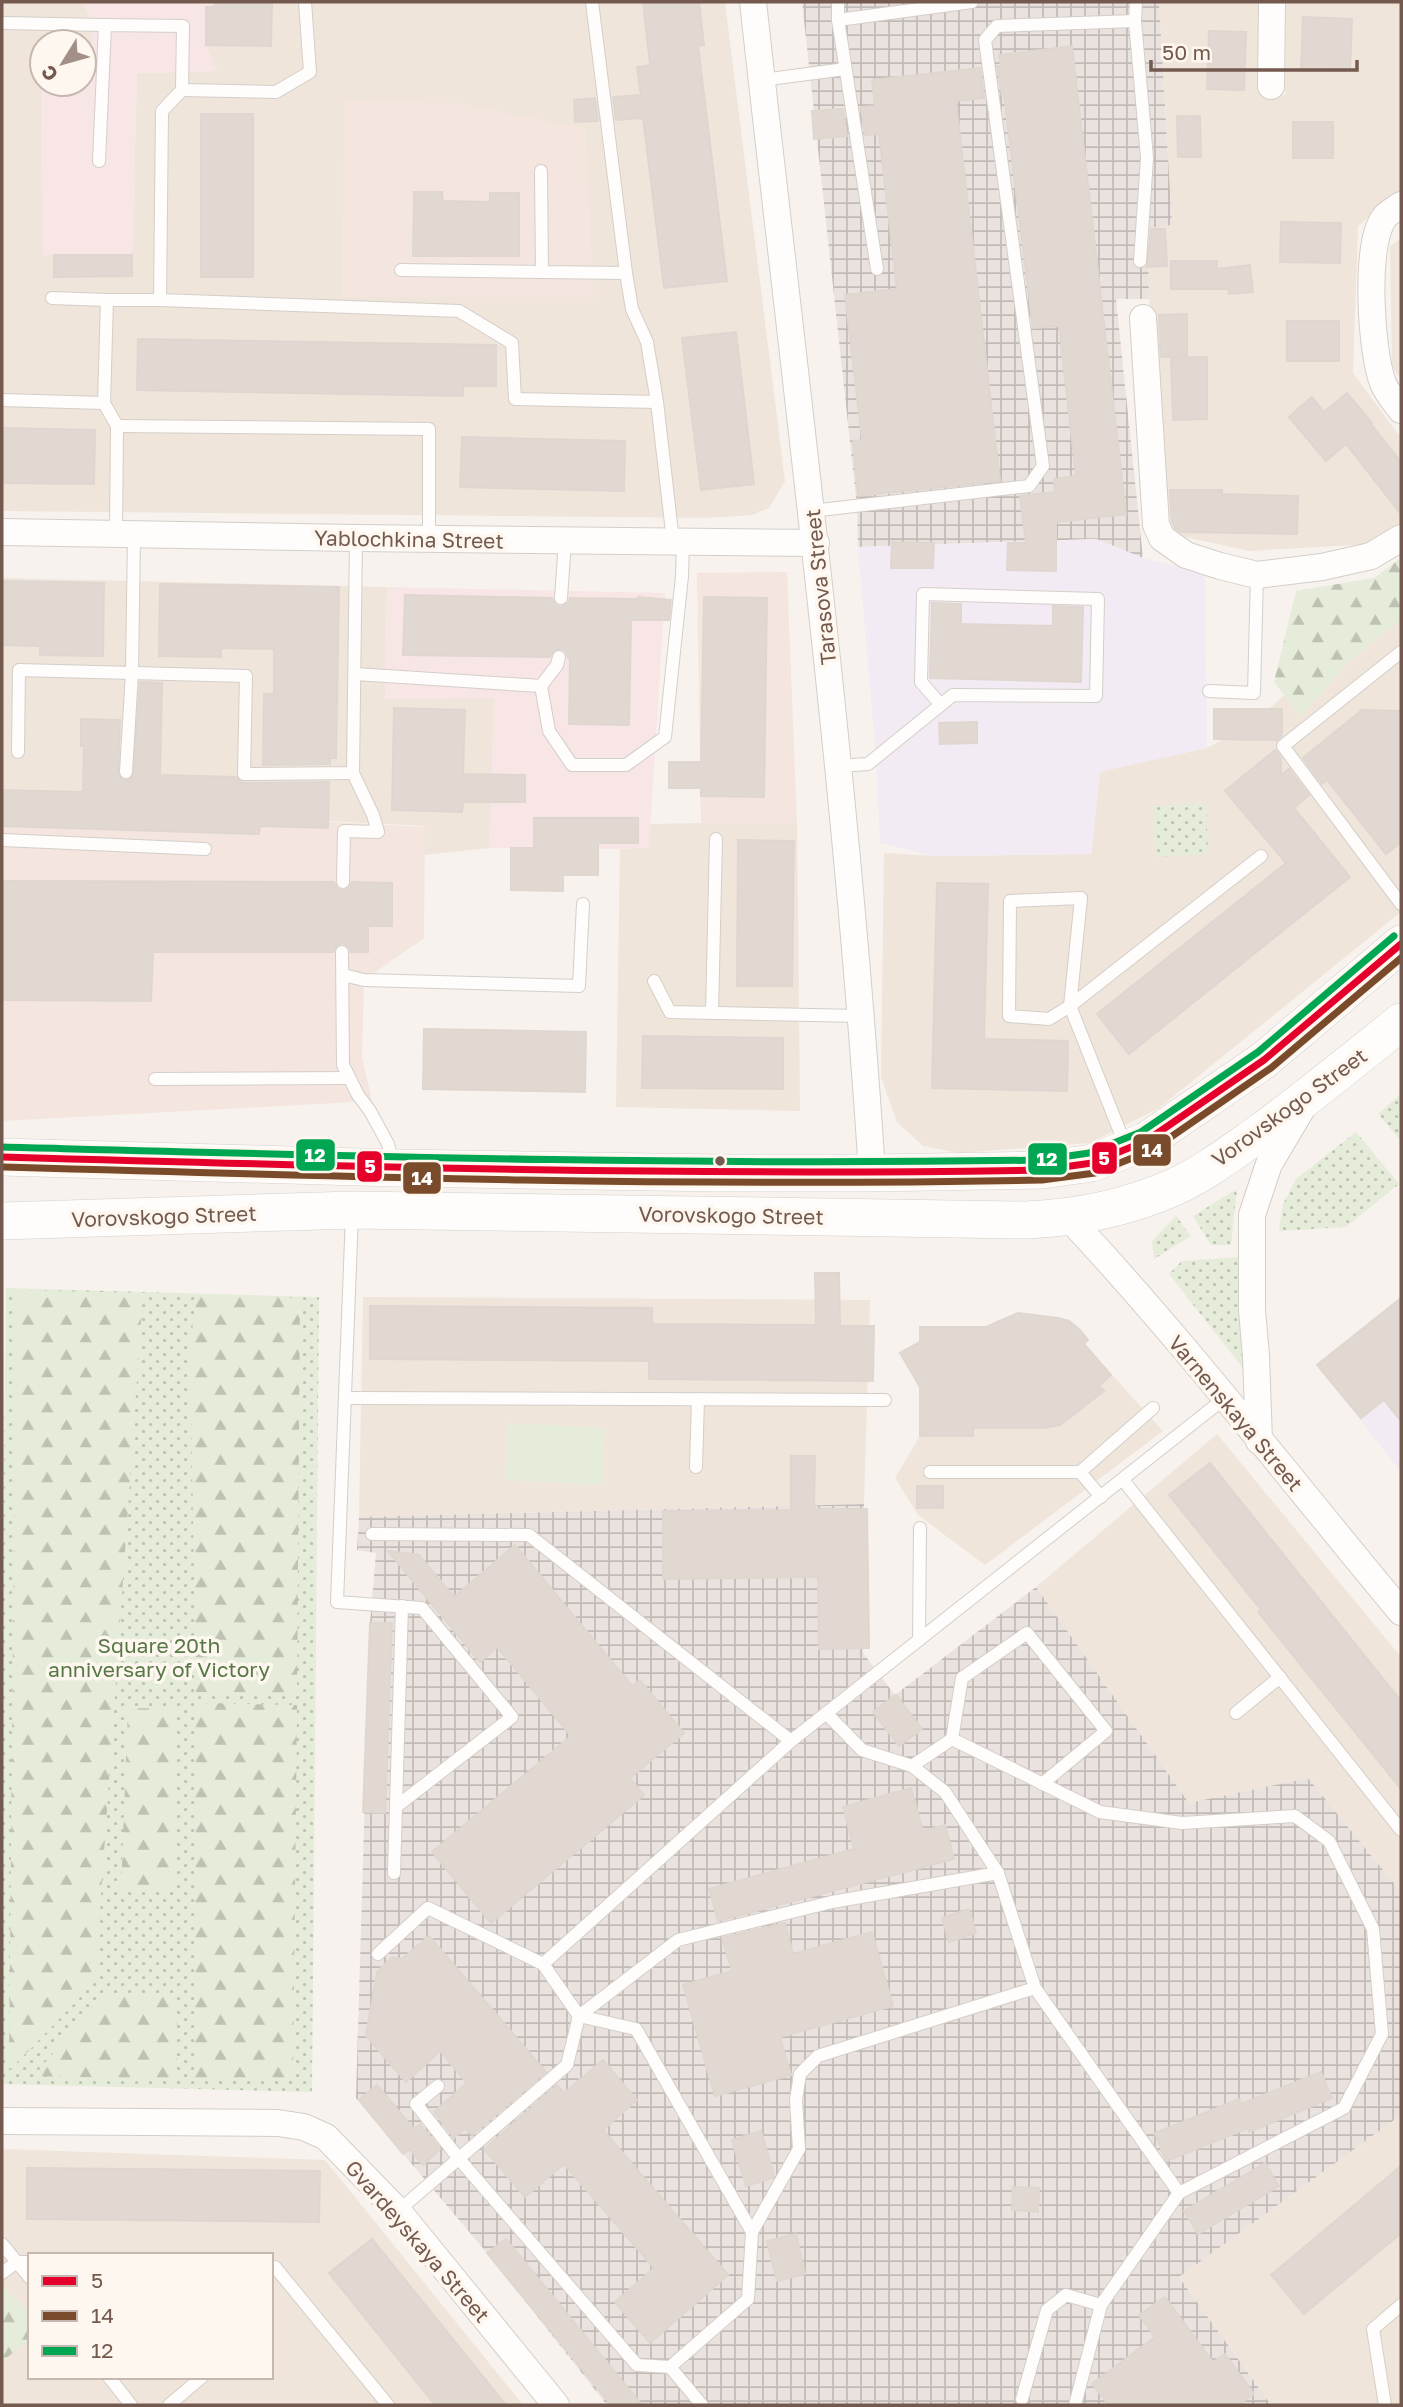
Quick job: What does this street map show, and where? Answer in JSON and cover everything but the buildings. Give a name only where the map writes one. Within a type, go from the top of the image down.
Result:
[{"type":"main road","name":"Vorovskogo Street","points":[[2,1157],[394,1168],[872,1174],[1042,1170],[1092,1163],[1146,1141],[1264,1060],[1401,944]]},
{"type":"main road","name":"Vorovskogo Street","points":[[2,1220],[352,1210],[1026,1220],[1067,1216],[1119,1207],[1174,1188],[1231,1153],[1310,1096],[1401,1022]]},
{"type":"street","name":"Tarasova Street","points":[[753,2],[816,543],[861,1016],[872,1174]]},
{"type":"street","points":[[1271,86],[1272,2]]},
{"type":"street","points":[[1401,205],[1384,218],[1373,249],[1372,282],[1374,349],[1384,386],[1401,410]]},
{"type":"street","points":[[1143,318],[1156,525],[1162,538],[1186,555],[1257,575],[1322,567],[1371,556],[1401,538]]},
{"type":"street","name":"Yablochkina Street","points":[[2,531],[816,543]]},
{"type":"street","points":[[1259,1441],[1252,1310],[1252,1215],[1269,1164],[1310,1096]]},
{"type":"street","name":"Varnenskaya Street","points":[[1067,1216],[1225,1398],[1401,1612]]},
{"type":"street","name":"Gvardeyskaya Street","points":[[2,2121],[278,2123],[304,2127],[326,2137],[398,2211],[556,2405]]},
{"type":"lane","points":[[182,90],[276,92],[310,72],[305,2]]},
{"type":"lane","points":[[559,657],[558,665],[541,686],[549,731],[572,765],[626,765],[665,737],[682,576],[647,342],[632,309],[626,273],[592,2]]},
{"type":"lane","points":[[838,2],[845,69],[877,269]]},
{"type":"lane","points":[[838,20],[972,2]]},
{"type":"lane","points":[[1136,2],[1135,21],[1147,158],[1140,261]]},
{"type":"lane","points":[[811,511],[1030,486],[1043,466],[985,40],[997,26],[1135,21]]},
{"type":"lane","points":[[2,23],[183,26],[182,90],[162,111],[160,300]]},
{"type":"lane","points":[[99,161],[105,25]]},
{"type":"lane","points":[[762,80],[845,69]]},
{"type":"lane","points":[[541,171],[542,272]]},
{"type":"lane","points":[[401,271],[626,273]]},
{"type":"lane","points":[[52,298],[459,311],[512,343],[515,399],[657,402]]},
{"type":"lane","points":[[107,300],[104,403],[117,426],[132,673],[127,772]]},
{"type":"lane","points":[[2,400],[104,403]]},
{"type":"lane","points":[[117,426],[429,429],[429,539]]},
{"type":"lane","points":[[344,882],[344,831],[378,832],[353,773],[356,538]]},
{"type":"lane","points":[[561,598],[565,541]]},
{"type":"lane","points":[[1209,691],[1254,693],[1257,575]]},
{"type":"lane","points":[[838,766],[868,764],[954,695],[1096,696],[1098,598],[923,594],[921,682],[941,705]]},
{"type":"lane","points":[[1401,652],[1283,747],[1401,904]]},
{"type":"lane","points":[[18,752],[19,670],[246,676],[244,774],[353,773]]},
{"type":"lane","points":[[355,674],[541,686]]},
{"type":"lane","points":[[712,1013],[716,839]]},
{"type":"lane","points":[[2,840],[205,849]]},
{"type":"lane","points":[[1127,1150],[1070,1006],[1081,898],[1010,901],[1009,1016],[1049,1019],[1070,1006],[1261,856]]},
{"type":"lane","points":[[343,975],[364,980],[579,986],[583,904]]},
{"type":"lane","points":[[342,952],[343,1065],[388,1144],[394,1168]]},
{"type":"lane","points":[[653,981],[670,1012],[861,1016]]},
{"type":"lane","points":[[155,1079],[349,1078]]},
{"type":"lane","points":[[352,1210],[337,1602],[422,1608],[512,1717],[397,1806]]},
{"type":"lane","points":[[346,1398],[885,1400]]},
{"type":"lane","points":[[543,1965],[791,1741],[1225,1398]]},
{"type":"lane","points":[[696,1467],[698,1399]]},
{"type":"lane","points":[[930,1472],[1080,1472],[1153,1408]]},
{"type":"lane","points":[[1080,1472],[1101,1497]]},
{"type":"lane","points":[[1123,1480],[1401,1830]]},
{"type":"lane","points":[[919,1640],[920,1528]]},
{"type":"lane","points":[[372,1534],[529,1535],[791,1741]]},
{"type":"lane","points":[[394,1873],[402,1606]]},
{"type":"lane","points":[[912,1766],[952,1739],[962,1678],[1027,1633],[1106,1731],[1042,1784]]},
{"type":"lane","points":[[1237,1713],[1280,1677]]},
{"type":"lane","points":[[826,1713],[862,1751],[912,1766],[945,1792],[998,1873],[1035,1988],[1179,2193]]},
{"type":"lane","points":[[952,1739],[1100,1812],[1182,1823],[1295,1816],[1329,1840],[1373,1929],[1382,2034],[1344,2108],[1179,2193],[1101,2305],[1076,2405]]},
{"type":"lane","points":[[398,2211],[567,2065],[579,2016],[678,1940],[832,1902],[998,1873]]},
{"type":"lane","points":[[378,1954],[428,1908],[543,1965],[579,2016],[636,2029],[752,2232]]},
{"type":"lane","points":[[438,2086],[416,2104],[460,2160],[637,2365],[670,2367],[748,2299],[752,2232],[799,2149],[796,2100],[800,2074],[818,2056],[1035,1988]]},
{"type":"lane","points":[[2,2244],[23,2262],[2,2273]]},
{"type":"lane","points":[[273,2267],[388,2405]]},
{"type":"lane","points":[[1021,2399],[1047,2310],[1066,2295],[1101,2305]]},
{"type":"lane","points":[[1385,2405],[1373,2329],[1401,2305]]},
{"type":"lane","points":[[670,2367],[702,2405]]},
{"type":"lane","points":[[111,2379],[131,2405]]},
{"type":"lane","points":[[169,2405],[200,2379]]},
{"type":"shaded area","points":[[2,2],[83,2],[93,26],[28,28],[28,98],[42,98],[43,254],[132,255],[137,73],[216,71],[206,45],[271,46],[272,2],[725,2],[785,481],[769,508],[752,515],[707,518],[2,511]]},
{"type":"shaded area","points":[[83,2],[272,2],[271,47],[206,45],[217,71],[137,73],[132,255],[43,255],[43,98],[98,98],[98,28],[93,26]]},
{"type":"shaded area","points":[[802,2],[1159,2],[1172,225],[1148,228],[1149,299],[1116,299],[1143,558],[1096,539],[858,547],[857,506]]},
{"type":"shaded area","points":[[1159,2],[1259,2],[1258,93],[1285,95],[1286,2],[1401,2],[1401,191],[1358,226],[1353,373],[1401,438],[1401,523],[1372,544],[1249,551],[1163,532],[1149,299],[1148,227],[1172,225]]},
{"type":"shaded area","points":[[345,101],[456,103],[586,129],[593,297],[341,297]]},
{"type":"shaded area","points":[[1401,239],[1401,379],[1392,367],[1390,246]]},
{"type":"shaded area","points":[[1096,539],[1143,558],[1205,573],[1207,748],[1100,772],[1091,854],[933,856],[880,843],[876,758],[858,547]]},
{"type":"shaded area","points":[[787,572],[797,823],[701,823],[697,573]]},
{"type":"shaded area","points":[[2,578],[387,587],[385,699],[494,697],[490,848],[424,855],[424,826],[2,804]]},
{"type":"shaded area","points":[[387,587],[665,593],[649,847],[490,848],[494,698],[385,699]]},
{"type":"shaded area","points":[[1401,590],[1401,912],[1159,1108],[1090,1143],[959,1153],[923,1146],[897,1122],[881,1077],[884,853],[933,856],[1091,854],[1100,771],[1207,748],[1250,726]]},
{"type":"shaded area","points":[[2,804],[425,827],[424,938],[364,980],[362,1057],[372,1101],[2,1121]]},
{"type":"shaded area","points":[[797,823],[800,1111],[616,1107],[620,849],[648,847],[650,824]]},
{"type":"shaded area","points":[[363,1297],[870,1300],[864,1504],[359,1517]]},
{"type":"shaded area","points":[[1401,1298],[1401,1472],[1317,1365]]},
{"type":"shaded area","points":[[1018,1313],[1069,1321],[1088,1340],[1084,1344],[1163,1431],[985,1565],[918,1515],[895,1478],[920,1436],[920,1387],[901,1353],[920,1342],[920,1327],[986,1327]]},
{"type":"shaded area","points":[[1217,1434],[1401,1657],[1401,1892],[1308,1778],[1189,1803],[1036,1587]]},
{"type":"shaded area","points":[[864,1504],[863,1653],[895,1695],[1036,1587],[1189,1803],[1308,1778],[1401,1892],[1401,2115],[1179,2277],[1271,2405],[607,2405],[487,2253],[356,2098],[370,1623],[376,1553],[357,1550],[359,1517]]},
{"type":"shaded area","points":[[1401,2115],[1401,2405],[1271,2405],[1179,2277]]},
{"type":"shaded area","points":[[2,2149],[325,2160],[523,2405],[2,2405]]},
{"type":"green space","points":[[1401,558],[1401,619],[1348,662],[1301,717],[1274,682],[1296,591],[1374,578]]},
{"type":"green space","points":[[1206,803],[1208,854],[1155,857],[1153,806]]},
{"type":"green space","points":[[1401,1094],[1401,1141],[1378,1114]]},
{"type":"green space","points":[[1356,1132],[1399,1184],[1346,1227],[1279,1231],[1283,1204],[1296,1179]]},
{"type":"green space","points":[[1237,1189],[1231,1245],[1211,1245],[1193,1216]]},
{"type":"green space","points":[[1176,1216],[1191,1236],[1154,1259],[1152,1241]]},
{"type":"green space","points":[[1241,1257],[1246,1372],[1169,1274],[1182,1261]]},
{"type":"green space","name":"Square 20th anniversary of Victory","points":[[6,1288],[319,1297],[312,2092],[2,2084]]},
{"type":"green space","points":[[16,1290],[143,1293],[95,1982],[9,2071]]},
{"type":"green space","points":[[197,1295],[300,1298],[297,1693],[196,1692],[190,1345]]},
{"type":"green space","points":[[508,1423],[605,1428],[602,1485],[506,1480]]},
{"type":"green space","points":[[196,1703],[297,1705],[293,2080],[194,2079]]},
{"type":"green space","points":[[128,1708],[176,1709],[173,1892],[121,1890]]},
{"type":"green space","points":[[103,1993],[177,1995],[177,2080],[34,2076]]},
{"type":"green space","points":[[2,2285],[28,2310],[28,2340],[2,2362]]},
{"type":"transit line","name":"12","points":[[2,1147],[781,1162],[1041,1160],[1089,1153],[1141,1132],[1258,1052],[1394,936]]},
{"type":"transit line","name":"5","points":[[2,1157],[392,1167],[782,1172],[1042,1170],[1092,1163],[1146,1141],[1264,1060],[1401,944]]},
{"type":"transit line","name":"14","points":[[2,1167],[652,1182],[1042,1180],[1095,1173],[1152,1150],[1271,1068],[1401,958]]}]
